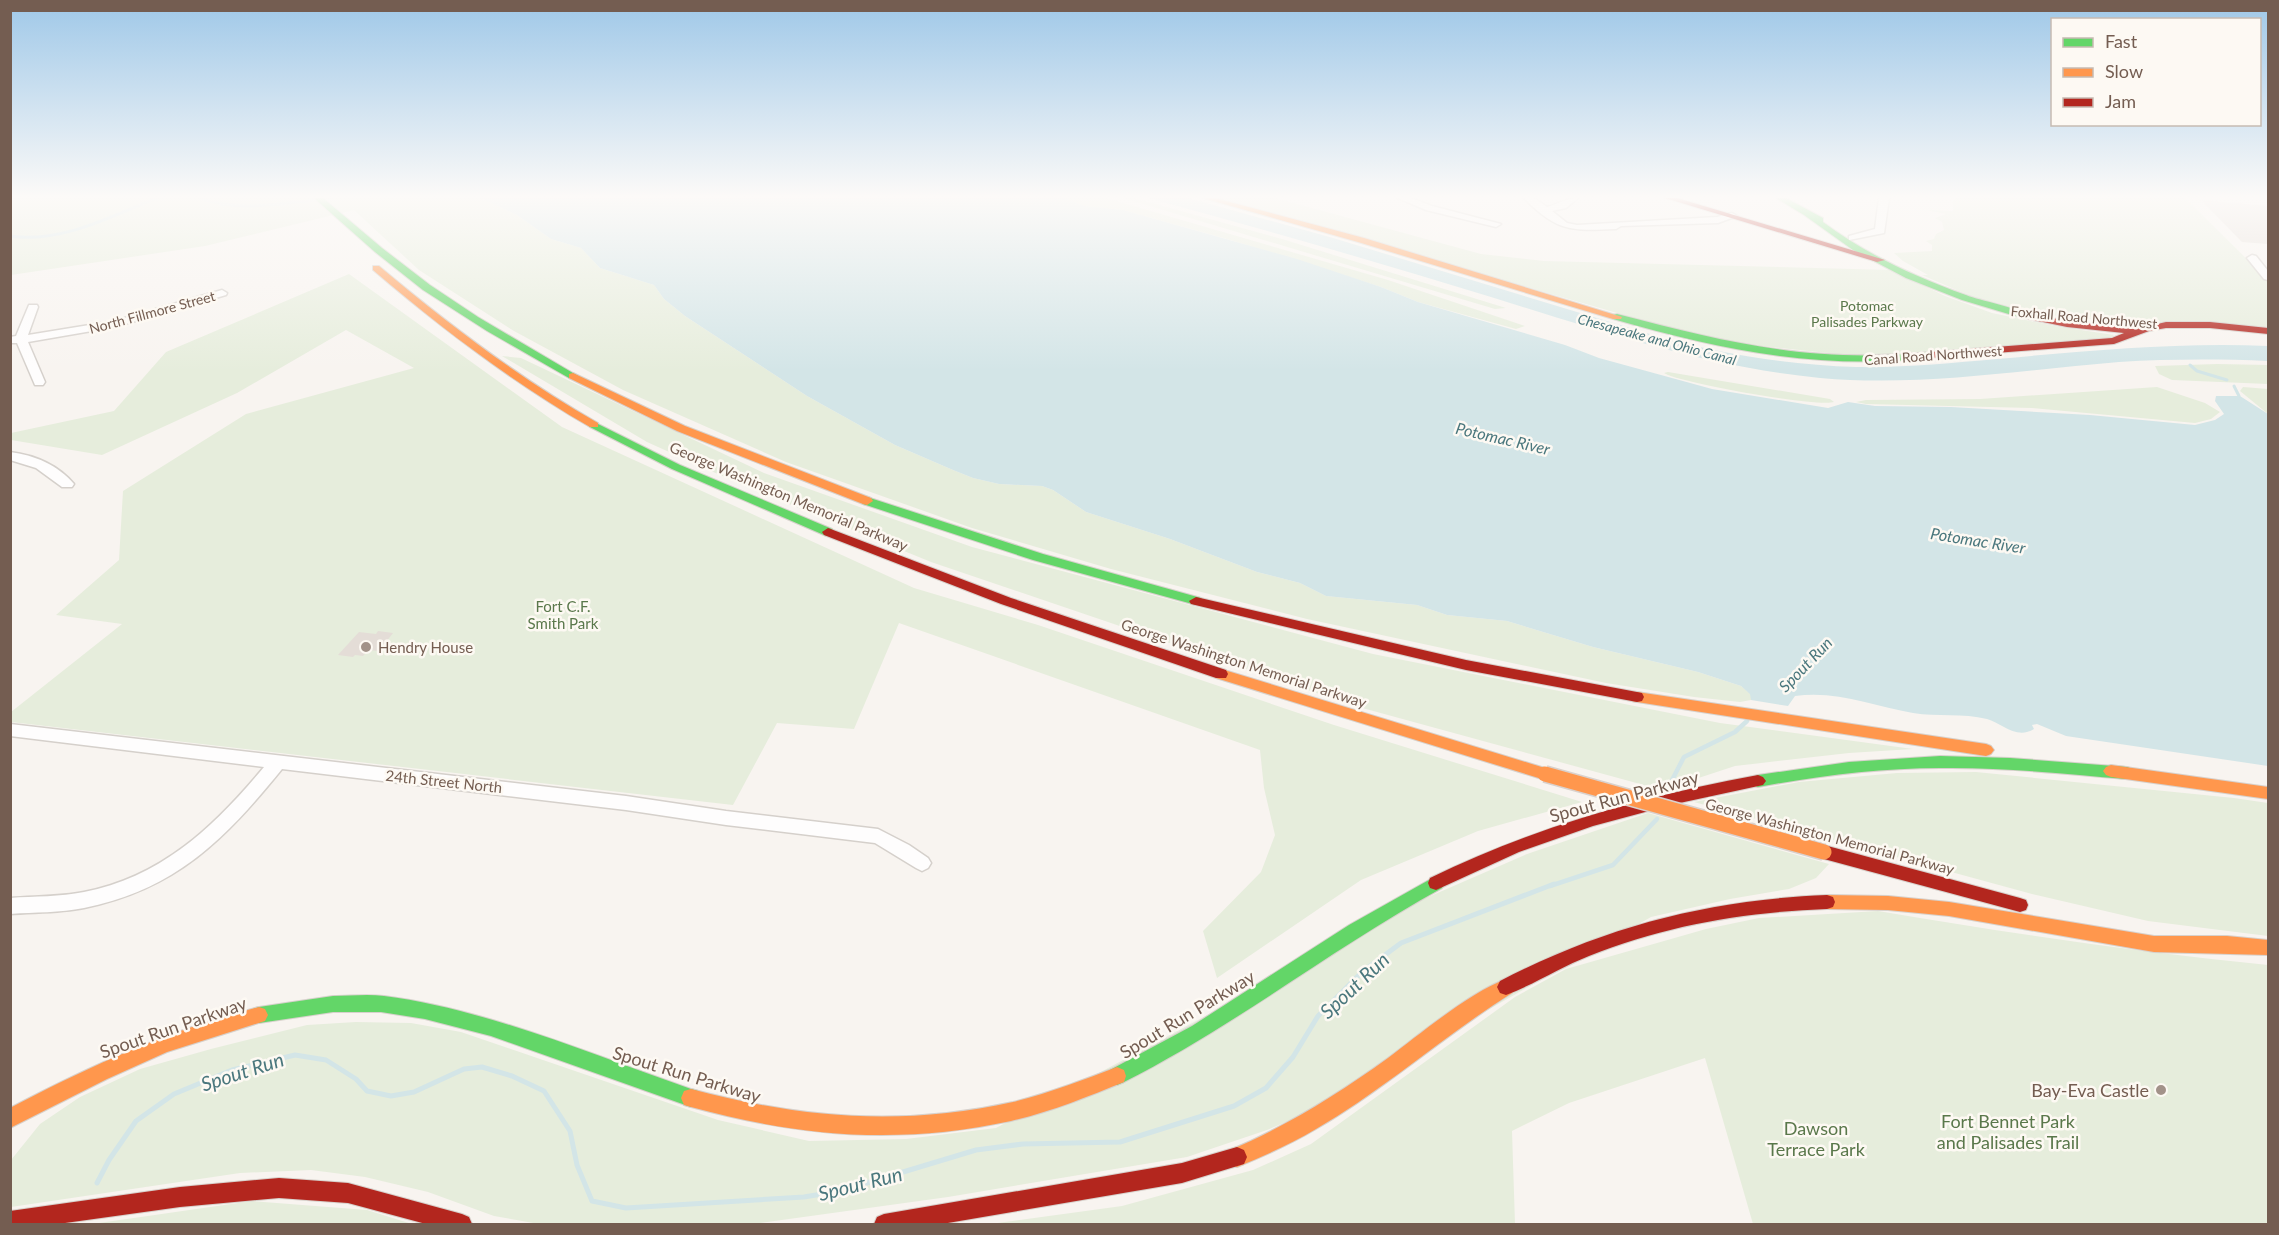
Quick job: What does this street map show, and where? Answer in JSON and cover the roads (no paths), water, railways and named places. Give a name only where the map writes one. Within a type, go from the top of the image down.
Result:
[{"type":"main road","name":"George Washington Memorial Parkway","points":[[364,256],[451,332],[529,387],[646,453],[746,499],[900,562],[1095,632],[1290,696],[1545,774],[2042,910],[2143,932],[2268,948]]},
{"type":"main road","name":"George Washington Memorial Parkway","points":[[382,256],[482,326],[537,359],[744,455],[963,535],[1111,578],[1329,635],[1557,684],[2268,793]]},
{"type":"main road","name":"Canal Road Northwest","points":[[1413,256],[1673,334],[1738,347],[1835,359],[1898,359],[2114,341],[2130,338],[2150,327],[2174,324],[2268,331]]},
{"type":"main road","points":[[1865,256],[1880,260]]},
{"type":"main road","name":"Foxhall Road Northwest","points":[[1874,256],[1908,276],[2025,317],[2067,325],[2139,332]]},
{"type":"main road","name":"Foxhall Road Northwest","points":[[1880,256],[1938,288]]},
{"type":"main road","name":"Foxhall Road Northwest","points":[[1994,308],[2071,319],[2174,324]]},
{"type":"main road","name":"Canal Road Northwest","points":[[2139,332],[2268,340]]},
{"type":"main road","name":"Spout Run Parkway","points":[[10,1109],[156,1048],[240,1020],[302,1007],[362,1003],[399,1006],[463,1020],[694,1098],[766,1117],[812,1125],[860,1128],[909,1127],[966,1121],[1048,1102],[1104,1082],[1204,1029],[1364,923],[1437,881],[1540,837],[1619,812],[1780,778],[1896,765],[1969,763],[2127,773]]},
{"type":"main road","points":[[884,1224],[1159,1178],[1239,1156],[1283,1139],[1324,1115],[1476,1005],[1539,969],[1606,940],[1702,915],[1795,904],[1897,904],[1968,911],[2146,943],[2243,946]]},
{"type":"main road","points":[[10,1119],[84,1078]]},
{"type":"main road","points":[[10,1221],[219,1192],[288,1188],[348,1193],[462,1224]]},
{"type":"street","points":[[2268,259],[2252,258],[2268,277]]},
{"type":"street","name":"North Fillmore Street","points":[[16,339],[42,337],[115,324],[222,293]]},
{"type":"street","points":[[33,307],[16,339],[39,382]]},
{"type":"street","points":[[10,456],[24,456],[45,466],[67,484]]},
{"type":"street","name":"24th Street North","points":[[10,730],[507,788],[878,836],[922,863]]},
{"type":"street","points":[[10,906],[82,900],[119,890],[157,875],[184,860],[214,835],[278,763]]},
{"type":"water","name":"Potomac River","points":[[588,256],[1285,256],[1381,287],[1418,302],[1565,345],[1599,358],[1712,389],[1828,408],[1848,402],[1875,406],[1951,407],[2090,415],[2195,425],[2215,420],[2224,414],[2215,401],[2216,396],[2240,396],[2268,414],[2268,766],[2066,736],[2037,724],[2032,725],[2034,729],[2021,733],[1978,717],[1913,713],[1825,695],[1795,696],[1788,706],[1751,700],[1750,694],[1741,686],[1698,672],[1593,647],[1507,621],[1447,615],[1417,605],[1326,596],[1300,583],[1257,572],[1170,539],[1086,512],[1053,490],[1042,486],[999,484],[973,478],[895,445],[807,396],[685,316],[664,299],[654,285],[600,268]]},
{"type":"water","name":"Chesapeake and Ohio Canal","points":[[1355,256],[1391,256],[1663,338],[1759,358],[1808,364],[1891,367],[2132,348],[2200,345],[2268,346],[2268,361],[2119,362],[1933,379],[1820,378],[1778,373],[1695,357]]},
{"type":"waterway","points":[[2190,365],[2197,371],[2227,380]]},
{"type":"waterway","points":[[2234,386],[2239,396],[2236,400]]},
{"type":"waterway","name":"Spout Run","points":[[1671,782],[1684,757],[1735,732],[1747,721]]},
{"type":"waterway","name":"Spout Run","points":[[1550,886],[1613,865],[1657,819]]},
{"type":"waterway","name":"Spout Run","points":[[97,1183],[109,1160],[136,1121],[174,1094],[232,1070],[295,1055],[326,1060],[356,1079],[367,1091],[391,1096],[414,1092],[464,1069],[482,1067],[512,1076],[544,1091],[570,1131],[577,1165],[592,1201],[626,1208],[804,1197],[840,1191],[976,1150],[1023,1144],[1120,1142],[1234,1106],[1266,1088],[1293,1057],[1318,1016],[1362,972],[1401,943],[1554,884]]},
{"type":"place","name":"Hendry House","points":[[366,647]]},
{"type":"place","name":"Bay-Eva Castle","points":[[2161,1090]]},
{"type":"park label","name":"Potomac Palisades Parkway","points":[[1867,314]]},
{"type":"park label","name":"Fort C.F. Smith Park","points":[[563,614]]},
{"type":"park label","name":"Fort Bennet Park and Palisades Trail","points":[[2008,1131]]},
{"type":"park label","name":"Dawson Terrace Park","points":[[1816,1138]]}]
